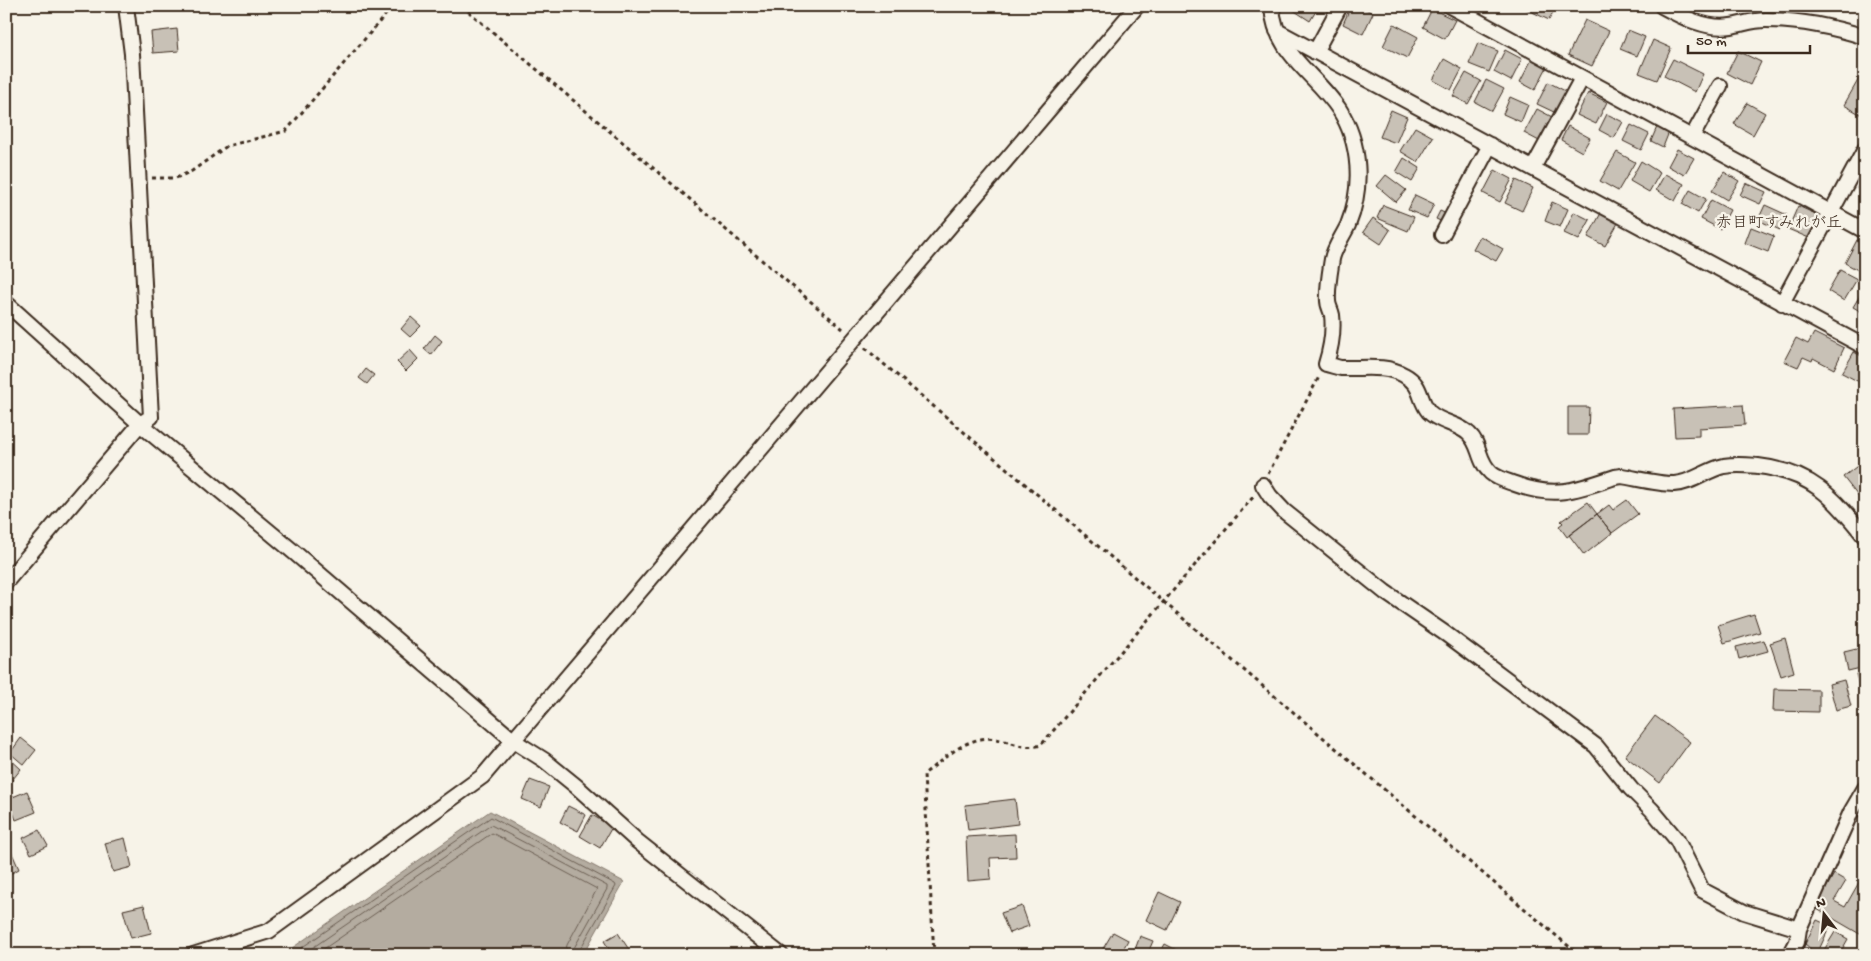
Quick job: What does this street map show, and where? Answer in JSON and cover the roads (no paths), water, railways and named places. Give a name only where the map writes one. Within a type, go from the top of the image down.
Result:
[{"type":"street","points":[[6,582],[140,424],[151,416],[132,54],[126,6]]},
{"type":"street","points":[[193,955],[269,931],[483,776],[1137,6]]},
{"type":"street","points":[[1272,6],[1276,30],[1283,43],[1302,68],[1338,108],[1348,125],[1356,151],[1357,186],[1353,208],[1348,225],[1332,256],[1327,302],[1332,313],[1332,334],[1326,364],[1340,368],[1387,369],[1406,376],[1418,388],[1430,412],[1445,421],[1461,427],[1473,439],[1481,461],[1492,473],[1526,488],[1547,492],[1573,491],[1622,476],[1676,484],[1694,480],[1721,467],[1737,464],[1775,468],[1801,477],[1834,500],[1865,537]]},
{"type":"street","points":[[1315,52],[1340,6]]},
{"type":"street","points":[[1450,6],[1865,231]]},
{"type":"street","points":[[1662,6],[1696,22],[1712,26],[1730,26],[1755,20],[1781,20],[1842,30],[1865,37]]},
{"type":"street","points":[[1276,30],[1865,347]]},
{"type":"street","points":[[1533,168],[1582,78]]},
{"type":"street","points":[[1692,137],[1720,86]]},
{"type":"street","points":[[1442,235],[1490,145]]},
{"type":"street","points":[[1782,303],[1865,149]]},
{"type":"street","points":[[6,303],[140,424],[295,553],[514,741],[544,760],[637,841],[781,955]]},
{"type":"street","points":[[1263,485],[1284,511],[1385,592],[1446,634],[1596,746],[1631,789],[1652,810],[1677,840],[1702,890],[1744,912],[1799,929]]},
{"type":"street","points":[[1790,955],[1797,942],[1799,929],[1851,812],[1865,788]]},
{"type":"water","points":[[490,811],[624,882],[583,955],[282,955]]},
{"type":"district","name":"赤目町すみれが丘","points":[[1779,224]]}]
